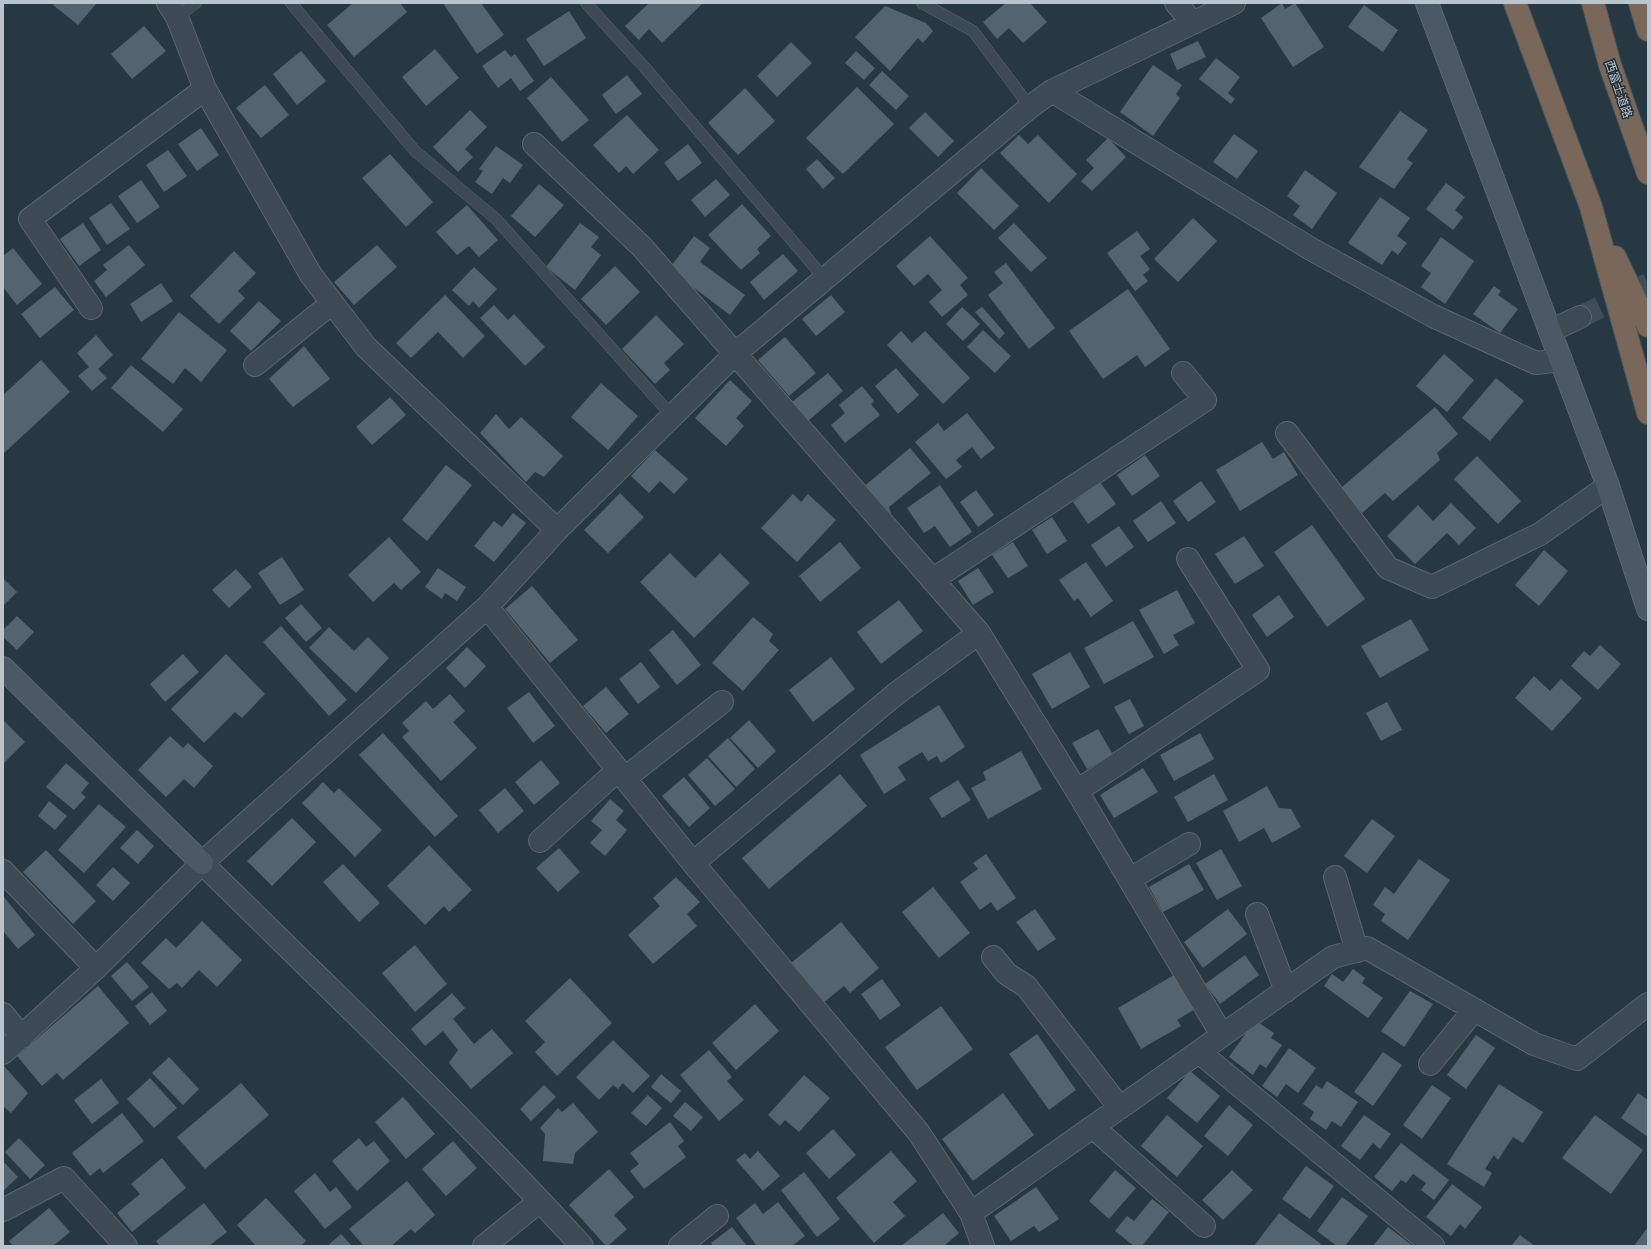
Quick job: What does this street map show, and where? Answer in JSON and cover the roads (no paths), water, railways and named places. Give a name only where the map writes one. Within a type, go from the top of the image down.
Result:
[{"type":"highway","points":[[1515,3],[1591,207],[1648,413]]},
{"type":"highway","name":"西富士道路","points":[[1593,3],[1610,65],[1648,173]]},
{"type":"highway","points":[[1640,3],[1648,30]]},
{"type":"highway","points":[[1591,207],[1648,326]]},
{"type":"street","points":[[1176,3],[1193,23]]},
{"type":"street","points":[[3,1053],[96,968],[202,862],[487,607],[557,530],[736,353],[1030,107],[1052,91],[1234,3]]},
{"type":"street","points":[[1427,3],[1608,486],[1648,609]]},
{"type":"street","points":[[173,10],[205,89],[311,275],[366,347],[557,530]]},
{"type":"street","points":[[91,308],[30,219],[205,89]]},
{"type":"street","points":[[1052,91],[1311,249],[1433,316],[1536,362],[1561,360]]},
{"type":"street","points":[[534,144],[642,248],[736,353],[979,633],[1077,791],[1222,1035]]},
{"type":"street","points":[[256,365],[332,303]]},
{"type":"street","points":[[1550,331],[1580,317]]},
{"type":"street","points":[[932,580],[1205,400],[1182,373]]},
{"type":"street","points":[[1287,433],[1388,568],[1432,587],[1540,534],[1608,486]]},
{"type":"street","points":[[1077,791],[1258,670],[1188,559]]},
{"type":"street","points":[[487,607],[693,863],[919,1133],[971,1213],[983,1246]]},
{"type":"street","points":[[693,863],[897,693],[979,633]]},
{"type":"street","points":[[3,668],[410,1067],[582,1246]]},
{"type":"street","points":[[540,841],[622,774],[722,702]]},
{"type":"street","points":[[1130,879],[1189,844]]},
{"type":"street","points":[[3,871],[96,968]]},
{"type":"street","points":[[1335,877],[1357,951]]},
{"type":"street","points":[[1257,914],[1286,991]]},
{"type":"street","points":[[971,1213],[1333,958],[1367,948],[1534,1044],[1577,1059],[1648,1004]]},
{"type":"street","points":[[993,957],[1007,974],[1026,986],[1120,1108]]},
{"type":"street","points":[[1430,1064],[1474,1010]]},
{"type":"street","points":[[3,1014],[22,1037]]},
{"type":"street","points":[[1199,1052],[1433,1246]]},
{"type":"street","points":[[1093,1127],[1204,1226]]},
{"type":"street","points":[[3,1210],[64,1178],[126,1246]]},
{"type":"street","points":[[484,1246],[540,1201]]},
{"type":"street","points":[[680,1246],[717,1216]]},
{"type":"lane","points":[[173,10],[196,3]]},
{"type":"lane","points":[[291,3],[415,151],[496,219],[672,416]]},
{"type":"lane","points":[[586,3],[646,69],[825,280]]},
{"type":"lane","points":[[922,3],[973,31],[1030,107]]},
{"type":"tunnel","points":[[1580,317],[1648,284]]}]
